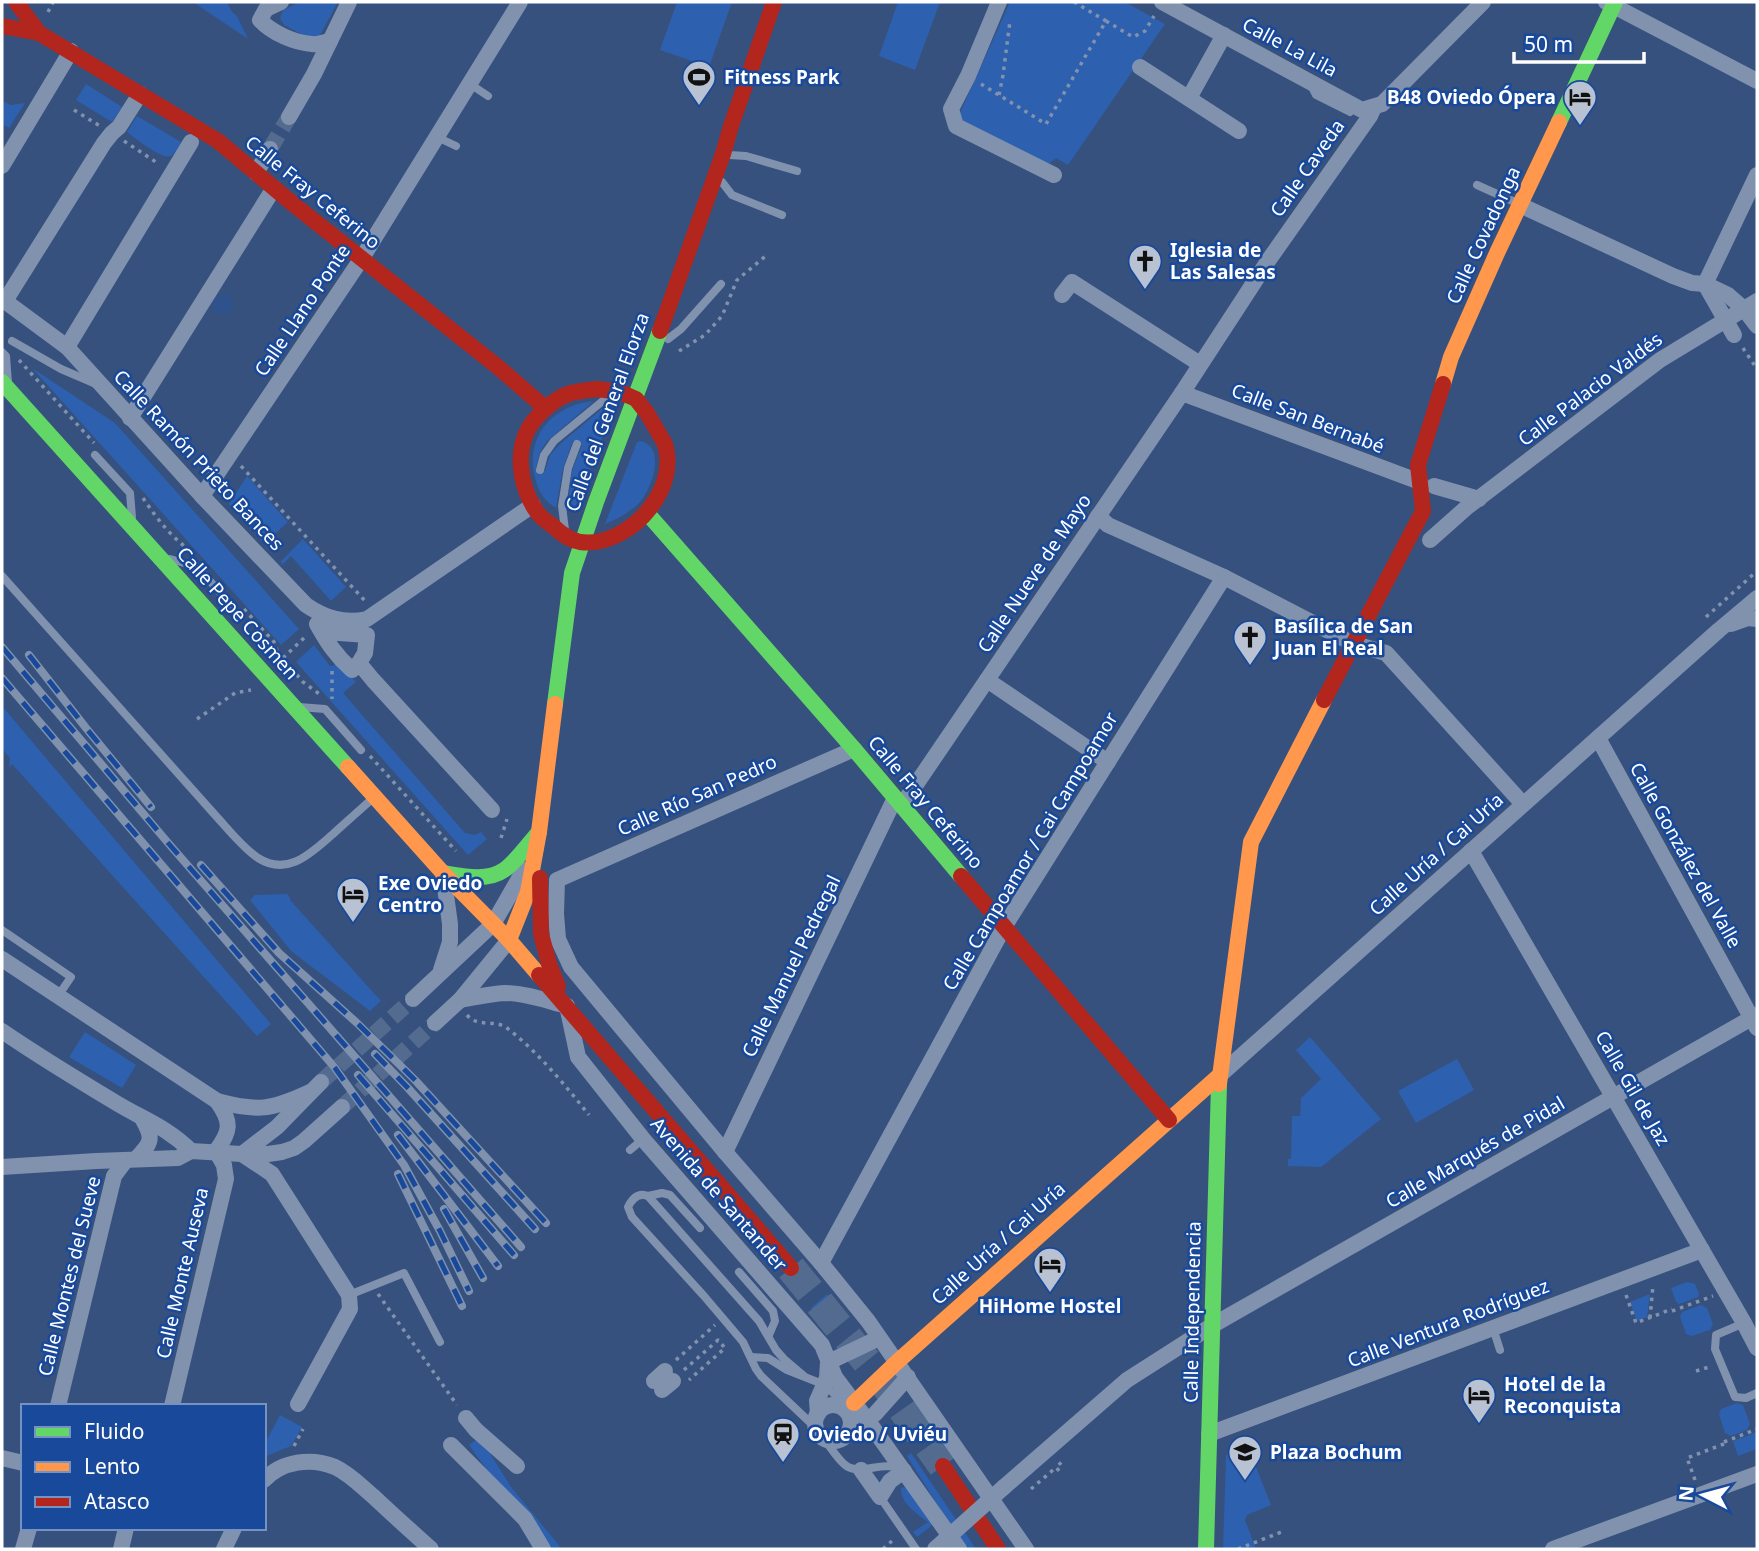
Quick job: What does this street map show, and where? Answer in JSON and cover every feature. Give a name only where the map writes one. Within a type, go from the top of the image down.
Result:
[{"type":"main road","points":[[16,2],[39,33]]},
{"type":"main road","name":"Calle del General Elorza","points":[[509,940],[528,892],[540,826],[574,539],[654,349],[774,2]]},
{"type":"main road","name":"Calle Covadonga","points":[[1414,529],[1423,511],[1425,487],[1418,465],[1451,357],[1524,207],[1611,3]]},
{"type":"main road","points":[[2,26],[39,33]]},
{"type":"main road","name":"Calle Fray Ceferino","points":[[39,33],[218,141],[544,407]]},
{"type":"main road","name":"Calle Pepe Cosmen","points":[[5,385],[443,873],[509,940]]},
{"type":"main road","points":[[589,389],[615,391],[635,398],[659,433],[667,451],[666,479],[659,497],[647,513],[630,528],[596,541],[574,539],[553,528],[533,505],[523,483],[521,451],[535,417],[544,407],[561,396],[589,389]]},
{"type":"main road","name":"Calle Fray Ceferino","points":[[647,513],[854,749],[1004,928],[1175,1115]]},
{"type":"main road","name":"Calle Independencia","points":[[1206,1549],[1220,1075],[1251,842],[1414,529]]},
{"type":"main road","points":[[443,873],[471,878],[504,871],[540,826]]},
{"type":"main road","points":[[540,826],[541,934],[549,964],[567,1006]]},
{"type":"main road","name":"Avenida de Santander","points":[[509,940],[791,1268]]},
{"type":"main road","name":"Calle Uría / Cai Uría","points":[[848,1407],[1220,1075]]},
{"type":"main road","points":[[1175,1115],[1204,1106],[1218,1111]]},
{"type":"main road","points":[[943,1466],[998,1549]]},
{"type":"street","points":[[281,2],[266,9],[260,20],[274,31],[295,40],[314,44],[330,41]]},
{"type":"street","points":[[289,117],[314,74],[349,2]]},
{"type":"street","name":"Calle Llano Ponte","points":[[202,496],[362,258],[520,2]]},
{"type":"street","points":[[999,2],[951,109],[956,126],[1054,175]]},
{"type":"street","name":"Calle La Lila","points":[[1162,2],[1362,110]]},
{"type":"street","name":"Calle Caveda","points":[[1362,110],[1382,104],[1483,2]]},
{"type":"street","points":[[1611,3],[1757,80]]},
{"type":"street","points":[[1189,98],[1224,36]]},
{"type":"street","points":[[295,40],[304,49],[314,74]]},
{"type":"street","points":[[2,166],[71,51]]},
{"type":"street","points":[[1140,67],[1239,131]]},
{"type":"street","points":[[3,300],[104,143],[120,127],[140,94]]},
{"type":"street","name":"Calle Caveda","points":[[1202,361],[1268,261],[1370,116],[1362,110]]},
{"type":"street","points":[[67,346],[191,142]]},
{"type":"street","points":[[256,173],[270,149]]},
{"type":"street","points":[[1705,284],[1757,175]]},
{"type":"street","points":[[130,418],[274,188]]},
{"type":"street","points":[[1524,207],[1673,276],[1692,283],[1705,284],[1751,305],[1757,326]]},
{"type":"street","points":[[1705,284],[1734,335]]},
{"type":"street","points":[[1067,288],[1202,361]]},
{"type":"street","name":"Calle Ramón Prieto Bances","points":[[3,300],[67,346],[130,418],[306,605],[336,619],[351,622],[367,619],[376,613]]},
{"type":"street","name":"Calle Palacio Valdés","points":[[1430,540],[1473,503],[1660,360],[1751,305]]},
{"type":"street","name":"Calle Nueve de Mayo","points":[[898,802],[987,680],[1202,361]]},
{"type":"street","name":"Calle San Bernabé","points":[[1182,393],[1473,503]]},
{"type":"street","points":[[376,613],[533,505]]},
{"type":"street","points":[[1098,516],[1108,525],[1224,577],[1351,642],[1386,653],[1523,804]]},
{"type":"street","name":"Calle Campoamor / Cai Campoamor","points":[[821,1263],[1004,928],[1224,577]]},
{"type":"street","name":"Calle Uría / Cai Uría","points":[[1220,1075],[1757,598]]},
{"type":"street","name":"Calle Uría / Cai Uría","points":[[1719,629],[1748,618],[1757,619]]},
{"type":"street","points":[[317,624],[341,661],[352,670],[363,668]]},
{"type":"street","points":[[317,624],[339,632],[367,635],[363,668],[492,810]]},
{"type":"street","points":[[987,680],[1108,762]]},
{"type":"street","name":"Calle González del Valle","points":[[1598,738],[1670,882],[1755,1021]]},
{"type":"street","name":"Calle Río San Pedro","points":[[557,880],[854,749]]},
{"type":"street","name":"Calle Manuel Pedregal","points":[[725,1152],[898,802]]},
{"type":"street","name":"Calle del General Elorza","points":[[413,999],[493,924],[536,850]]},
{"type":"street","name":"Calle Gil de Jaz","points":[[1471,851],[1726,1291],[1751,1319],[1757,1348]]},
{"type":"street","points":[[439,975],[450,942],[443,873]]},
{"type":"street","name":"Avenida de Santander","points":[[557,880],[558,939],[571,967],[821,1263],[880,1338],[1026,1549]]},
{"type":"street","points":[[463,1008],[509,940]]},
{"type":"street","points":[[2,959],[217,1101],[228,1120],[228,1131],[216,1152]]},
{"type":"street","points":[[435,1023],[484,995],[524,995],[567,1006]]},
{"type":"street","name":"Avenida de Santander","points":[[567,1006],[578,1057],[643,1139],[822,1345],[832,1361],[835,1377],[848,1407],[904,1471],[959,1549]]},
{"type":"street","name":"Calle Marqués de Pidal","points":[[935,1549],[1127,1380],[1213,1325],[1614,1097],[1755,1021]]},
{"type":"street","points":[[2,1031],[43,1060],[142,1118],[156,1123],[191,1151]]},
{"type":"street","points":[[217,1101],[259,1109],[284,1104],[315,1087],[278,1127],[242,1154]]},
{"type":"street","points":[[2,1167],[177,1158],[191,1151],[242,1154],[282,1152],[294,1148],[342,1107]]},
{"type":"street","name":"Calle Montes del Sueve","points":[[58,1404],[114,1175],[147,1147],[151,1139],[142,1118]]},
{"type":"street","name":"Calle Monte Auseva","points":[[173,1404],[226,1179],[216,1152]]},
{"type":"street","points":[[242,1154],[272,1174],[349,1295],[350,1309],[298,1404]]},
{"type":"street","name":"Calle Ventura Rodríguez","points":[[1209,1434],[1702,1250]]},
{"type":"street","points":[[819,1427],[823,1409],[832,1406],[848,1407],[851,1419],[848,1434],[832,1441],[819,1427],[817,1401],[832,1361],[880,1338]]},
{"type":"street","points":[[875,1414],[908,1377]]},
{"type":"street","points":[[467,1418],[517,1466]]},
{"type":"street","points":[[452,1445],[525,1519],[543,1549]]},
{"type":"street","points":[[2,1458],[21,1463]]},
{"type":"street","points":[[266,1478],[289,1464],[315,1461],[335,1467],[353,1478],[431,1549]]},
{"type":"street","points":[[861,1470],[880,1497],[890,1481],[904,1471]]},
{"type":"street","points":[[1562,1548],[1757,1474]]},
{"type":"street","points":[[23,1549],[28,1530]]},
{"type":"street","points":[[121,1549],[126,1530]]},
{"type":"street","points":[[224,1549],[233,1530]]},
{"type":"lane","points":[[470,84],[488,96]]},
{"type":"lane","points":[[437,137],[456,146]]},
{"type":"lane","points":[[723,154],[746,156],[797,171]]},
{"type":"lane","points":[[716,174],[732,195],[782,215]]},
{"type":"lane","points":[[1477,185],[1524,207]]},
{"type":"lane","points":[[654,349],[681,329],[721,284]]},
{"type":"lane","points":[[12,341],[61,369],[102,387]]},
{"type":"lane","points":[[2,352],[6,356],[5,385]]},
{"type":"lane","points":[[540,470],[544,455],[554,441],[615,391]]},
{"type":"lane","points":[[574,539],[562,506],[568,468],[577,444]]},
{"type":"lane","points":[[95,455],[130,493],[132,526]]},
{"type":"lane","points":[[159,556],[198,567],[234,609]]},
{"type":"lane","points":[[2,576],[216,816],[260,859],[274,864],[290,864],[306,857],[375,796]]},
{"type":"lane","points":[[294,706],[325,709],[361,750]]},
{"type":"lane","points":[[540,887],[557,880]]},
{"type":"lane","points":[[2,930],[71,977],[58,996]]},
{"type":"lane","points":[[630,1150],[643,1139]]},
{"type":"lane","points":[[648,1196],[662,1193],[670,1195],[700,1228]]},
{"type":"lane","points":[[804,1376],[776,1350],[759,1321],[648,1196],[637,1195],[629,1204],[629,1213],[723,1317],[743,1342],[761,1376],[819,1427],[845,1465],[861,1470],[885,1465],[904,1471]]},
{"type":"lane","points":[[739,1272],[773,1311],[775,1321],[768,1335]]},
{"type":"lane","points":[[349,1295],[404,1273],[440,1342]]},
{"type":"lane","points":[[1751,1319],[1716,1335],[1715,1349],[1735,1396],[1746,1398],[1757,1393]]},
{"type":"lane","points":[[1493,1328],[1500,1350]]},
{"type":"lane","points":[[751,1357],[768,1358],[788,1370],[825,1385],[848,1407]]},
{"type":"lane","points":[[880,1497],[916,1549]]},
{"type":"path","points":[[45,16],[53,2]]},
{"type":"path","points":[[1074,2],[1133,37],[1145,31],[1162,2]]},
{"type":"path","points":[[999,95],[1010,18]]},
{"type":"path","points":[[968,76],[1046,124],[1107,21]]},
{"type":"path","points":[[670,354],[705,335],[722,316],[737,280],[768,254]]},
{"type":"path","points":[[1734,335],[1757,369]]},
{"type":"path","points":[[231,454],[376,613]]},
{"type":"path","points":[[1706,617],[1757,571]]},
{"type":"path","points":[[276,664],[317,624]]},
{"type":"path","points":[[197,719],[235,693],[251,690]]},
{"type":"path","points":[[499,844],[508,817]]},
{"type":"path","points":[[449,844],[457,852]]},
{"type":"path","points":[[463,1008],[471,1019],[478,1023],[504,1026],[541,1059],[589,1115]]},
{"type":"path","points":[[1650,1318],[1654,1268]]},
{"type":"path","points":[[1621,1280],[1636,1323],[1726,1291]]},
{"type":"path","points":[[376,1291],[467,1418]]},
{"type":"path","points":[[668,1381],[706,1334]]},
{"type":"path","points":[[718,1340],[724,1348],[668,1381],[718,1340]]},
{"type":"path","points":[[1696,1371],[1709,1367]]},
{"type":"path","points":[[293,1448],[303,1429]]},
{"type":"path","points":[[1700,1495],[1687,1458],[1757,1429]]},
{"type":"path","points":[[1031,1489],[1053,1470],[1055,1472],[1062,1466],[1056,1459]]},
{"type":"path","points":[[1238,1549],[1284,1531]]},
{"type":"path","points":[[883,1549],[893,1540]]},
{"type":"shaded area","points":[[193,2],[227,2],[248,39]]},
{"type":"shaded area","points":[[300,2],[338,2],[319,37],[311,39],[284,25],[280,18],[283,10]]},
{"type":"shaded area","points":[[677,2],[732,2],[709,67],[660,50]]},
{"type":"shaded area","points":[[898,2],[940,2],[915,70],[879,56]]},
{"type":"shaded area","points":[[1010,2],[1125,2],[1165,24],[1068,165],[1056,158],[1046,163],[963,122],[960,113]]},
{"type":"shaded area","points":[[86,84],[122,107],[112,122],[76,100]]},
{"type":"shaded area","points":[[2,101],[11,105],[25,103],[9,128],[4,125],[2,127]]},
{"type":"shaded area","points":[[137,116],[181,142],[171,156],[161,155],[127,132]]},
{"type":"shaded area","points":[[230,293],[233,312],[215,315],[211,297]]},
{"type":"shaded area","points":[[32,368],[115,423],[299,629],[281,645]]},
{"type":"shaded area","points":[[594,401],[547,441],[540,452],[536,468],[545,471],[550,455],[560,444],[609,403],[614,407],[574,510],[567,510],[572,471],[582,445],[573,441],[563,468],[556,508],[542,495],[535,477],[534,448],[538,436],[545,425],[566,409]]},
{"type":"shaded area","points":[[640,441],[653,451],[655,469],[652,479],[644,497],[635,507],[605,524],[637,442]]},
{"type":"shaded area","points":[[247,476],[288,522],[267,541],[262,541],[229,504]]},
{"type":"shaded area","points":[[303,539],[346,587],[331,601],[291,556],[282,565],[281,561]]},
{"type":"shaded area","points":[[314,645],[330,666],[337,662],[356,682],[343,693],[465,833],[475,835],[481,832],[487,839],[468,855],[296,662]]},
{"type":"shaded area","points":[[2,706],[271,1024],[257,1036],[12,764],[9,768],[10,758],[2,749]]},
{"type":"shaded area","points":[[288,894],[291,901],[381,1001],[370,1011],[291,951],[250,900],[255,895]]},
{"type":"shaded area","points":[[85,1032],[136,1065],[122,1088],[69,1057]]},
{"type":"shaded area","points":[[1310,1037],[1381,1119],[1321,1167],[1288,1166],[1288,1159],[1291,1159],[1292,1116],[1300,1116],[1301,1098],[1321,1079],[1296,1050]]},
{"type":"shaded area","points":[[1457,1059],[1474,1090],[1416,1123],[1398,1091]]},
{"type":"shaded area","points":[[1687,1282],[1695,1284],[1698,1297],[1679,1304],[1671,1288]]},
{"type":"shaded area","points":[[827,1294],[837,1306],[821,1320],[811,1308]]},
{"type":"shaded area","points":[[1650,1294],[1647,1317],[1637,1321],[1630,1302]]},
{"type":"shaded area","points":[[1701,1305],[1707,1308],[1713,1324],[1710,1330],[1692,1336],[1686,1334],[1680,1317],[1682,1312]]},
{"type":"shaded area","points":[[1737,1403],[1743,1405],[1750,1424],[1747,1430],[1731,1436],[1725,1433],[1719,1414],[1721,1409]]},
{"type":"shaded area","points":[[280,1415],[302,1427],[291,1446],[266,1456],[266,1441]]},
{"type":"shaded area","points":[[1757,1432],[1757,1449],[1738,1456],[1733,1441]]},
{"type":"shaded area","points":[[480,1437],[511,1487],[562,1549],[543,1549],[469,1445]]},
{"type":"shaded area","name":"Plaza Bochum","points":[[1251,1444],[1257,1460],[1254,1462],[1271,1505],[1247,1515],[1245,1520],[1256,1549],[1223,1549],[1226,1456],[1231,1450]]},
{"type":"shaded area","points":[[911,1453],[976,1549],[965,1549],[907,1456]]},
{"type":"shaded area","points":[[901,1488],[908,1488],[935,1523],[917,1537],[913,1532],[928,1522],[906,1503]]},
{"type":"tunnel","points":[[270,149],[289,117]]},
{"type":"tunnel","points":[[321,1082],[413,999]]},
{"type":"tunnel","points":[[342,1107],[435,1023]]},
{"type":"tunnel","points":[[791,1268],[882,1380],[943,1466]]},
{"type":"railway","points":[[2,647],[169,844],[521,1247]]},
{"type":"railway","points":[[29,655],[151,807]]},
{"type":"railway","points":[[2,678],[335,1068],[404,1165],[469,1291]]},
{"type":"railway","points":[[201,865],[279,953],[415,1080],[546,1223]]},
{"type":"railway","points":[[375,1054],[535,1229]]},
{"type":"railway","points":[[358,1075],[514,1255]]},
{"type":"railway","points":[[398,1135],[498,1266]]},
{"type":"railway","points":[[398,1174],[462,1306]]},
{"type":"railway","points":[[444,1209],[483,1278]]},
{"type":"traffic: fast","points":[[1559,122],[1615,2]]},
{"type":"traffic: fast","points":[[555,704],[572,573],[660,331]]},
{"type":"traffic: fast","points":[[2,382],[348,767]]},
{"type":"traffic: fast","points":[[647,513],[854,749],[961,876]]},
{"type":"traffic: fast","points":[[443,873],[474,877],[497,874],[513,863],[539,832]]},
{"type":"traffic: fast","points":[[1206,1549],[1219,1084]]},
{"type":"traffic: slow","points":[[1443,384],[1451,357],[1497,253],[1559,122]]},
{"type":"traffic: slow","points":[[1219,1084],[1251,842],[1324,700]]},
{"type":"traffic: slow","points":[[539,975],[509,940],[528,892],[539,832],[555,704]]},
{"type":"traffic: slow","points":[[348,767],[443,873],[509,940]]},
{"type":"traffic: slow","points":[[854,1403],[1220,1075]]},
{"type":"traffic: jam","points":[[16,2],[39,33],[218,141],[544,407]]},
{"type":"traffic: jam","points":[[660,331],[774,2]]},
{"type":"traffic: jam","points":[[2,26],[39,33]]},
{"type":"traffic: jam","points":[[1324,700],[1423,511],[1418,465],[1443,384]]},
{"type":"traffic: jam","points":[[597,389],[620,392],[636,399],[665,444],[668,461],[663,486],[644,515],[619,534],[590,543],[573,540],[562,534],[537,512],[522,477],[521,452],[529,428],[548,406],[566,395],[597,389]]},
{"type":"traffic: jam","points":[[961,876],[1169,1120]]},
{"type":"traffic: jam","points":[[540,878],[541,934],[558,987]]},
{"type":"traffic: jam","points":[[539,975],[791,1268]]},
{"type":"traffic: jam","points":[[943,1466],[998,1549]]},
{"type":"place","name":"Fitness Park","points":[[699,107]]},
{"type":"place","name":"B48 Oviedo Ópera","points":[[1580,127]]},
{"type":"place","name":"Iglesia de Las Salesas","points":[[1145,291]]},
{"type":"place","name":"Basílica de San Juan El Real","points":[[1250,667]]},
{"type":"place","name":"Exe Oviedo Centro","points":[[353,924]]},
{"type":"place","name":"HiHome Hostel","points":[[1050,1294]]},
{"type":"place","name":"Hotel de la Reconquista","points":[[1479,1425]]},
{"type":"place","name":"Oviedo / Uviéu","points":[[783,1464]]},
{"type":"place","name":"Plaza Bochum","points":[[1245,1482]]}]
